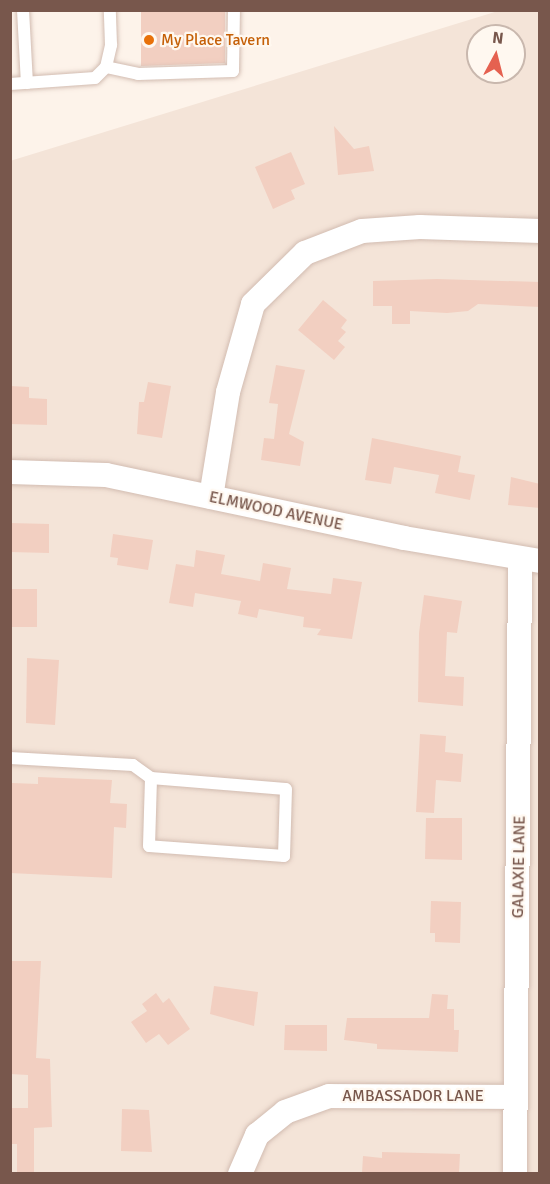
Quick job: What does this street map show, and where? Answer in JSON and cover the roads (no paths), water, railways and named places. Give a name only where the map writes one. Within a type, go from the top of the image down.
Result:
[{"type":"street","points":[[211,497],[228,392],[253,304],[305,253],[362,231],[420,227],[540,231]]},
{"type":"street","name":"ELMWOOD AVENUE","points":[[10,472],[106,475],[530,561]]},
{"type":"street","name":"GALAXIE LANE","points":[[515,1173],[514,1097],[530,561]]},
{"type":"street","name":"AMBASSADOR LANE","points":[[240,1173],[257,1135],[285,1112],[329,1096],[514,1097]]},
{"type":"lane","points":[[23,10],[27,83]]},
{"type":"lane","points":[[10,84],[95,78],[106,67],[110,10]]},
{"type":"lane","points":[[106,67],[138,74],[233,71],[234,10]]},
{"type":"lane","points":[[10,758],[133,765],[151,778],[286,789],[284,856],[149,846],[151,778]]},
{"type":"place","name":"My Place Tavern","points":[[149,40]]}]
